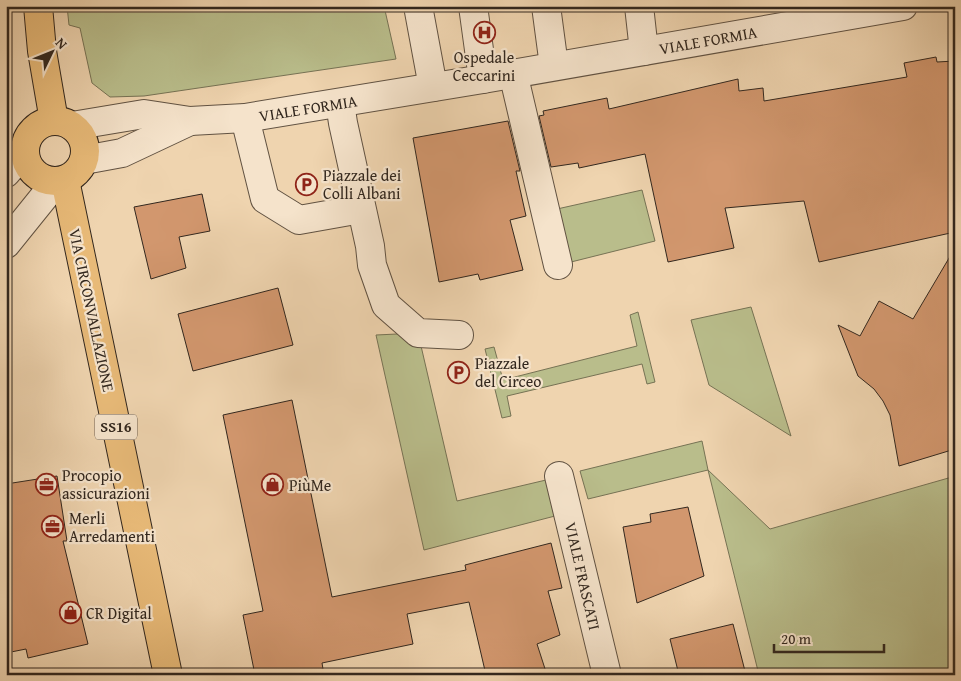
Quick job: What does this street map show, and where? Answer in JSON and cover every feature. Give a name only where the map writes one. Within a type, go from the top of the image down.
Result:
[{"type":"main road","points":[[38,6],[42,51],[63,123]]},
{"type":"main road","points":[[44,122],[63,123],[79,133],[84,141],[84,160],[80,169],[73,176],[60,181],[46,181],[37,177],[26,162],[24,152],[26,142],[29,134],[44,122]]},
{"type":"main road","name":"VIA CIRCONVALLAZIONE","points":[[60,181],[168,675]]},
{"type":"street","points":[[418,6],[433,87]]},
{"type":"street","points":[[473,6],[483,79]]},
{"type":"street","points":[[546,6],[554,66]]},
{"type":"street","points":[[639,6],[644,51]]},
{"type":"street","name":"VIALE FORMIA","points":[[63,123],[144,114],[190,121],[246,118],[903,6]]},
{"type":"street","points":[[513,73],[558,265]]},
{"type":"street","points":[[340,103],[342,123],[372,265],[386,305],[418,333],[459,335]]},
{"type":"street","points":[[246,118],[265,199],[299,220],[361,209]]},
{"type":"street","name":"VIALE FORMIA","points":[[84,160],[122,153],[190,121]]},
{"type":"street","points":[[6,174],[24,152]]},
{"type":"street","points":[[6,244],[60,181]]},
{"type":"street","name":"VIALE FRASCATI","points":[[559,476],[607,675]]},
{"type":"green space","points":[[67,6],[384,6],[396,59],[144,96],[110,97],[92,83],[80,28],[69,25]]},
{"type":"green space","points":[[642,190],[655,241],[571,262],[557,209]]},
{"type":"green space","points":[[751,307],[791,436],[709,385],[691,320]]},
{"type":"green space","points":[[638,312],[655,382],[647,384],[642,364],[507,396],[511,416],[502,418],[485,349],[494,347],[503,380],[637,346],[630,315]]},
{"type":"green space","points":[[418,333],[457,501],[546,480],[555,516],[424,550],[376,335]]},
{"type":"green space","points":[[702,441],[708,470],[588,499],[580,471]]},
{"type":"green space","points":[[708,470],[770,529],[952,477],[955,478],[955,675],[759,675]]},
{"type":"building","points":[[936,57],[937,62],[955,61],[955,232],[819,262],[804,201],[725,208],[734,248],[668,262],[645,154],[579,168],[578,163],[551,167],[539,116],[544,115],[543,111],[607,98],[609,109],[738,79],[739,91],[763,88],[764,101],[907,77],[904,63]]},
{"type":"building","points":[[508,121],[520,171],[516,171],[526,216],[510,220],[523,270],[480,280],[478,274],[439,282],[413,138]]},
{"type":"building","points":[[202,194],[210,231],[179,237],[186,268],[151,279],[134,207]]},
{"type":"building","points":[[955,248],[955,449],[899,466],[890,415],[874,389],[858,376],[838,325],[860,336],[879,301],[913,319]]},
{"type":"building","points":[[278,288],[293,345],[193,371],[178,314]]},
{"type":"building","points":[[292,400],[332,597],[466,570],[465,565],[551,543],[562,588],[548,591],[560,635],[537,644],[547,675],[486,675],[469,602],[407,614],[413,644],[322,663],[323,669],[292,675],[255,675],[243,615],[263,611],[223,415]]},
{"type":"building","points":[[57,476],[67,541],[63,541],[88,644],[28,658],[26,649],[6,653],[6,484]]},
{"type":"building","points":[[688,507],[704,576],[637,603],[623,527],[651,522],[650,514]]},
{"type":"building","points":[[733,624],[746,675],[679,675],[670,639]]},
{"type":"place","name":"Ospedale Ceccarini","points":[[484,33]]},
{"type":"place","name":"Piazzale dei Colli Albani","points":[[307,184]]},
{"type":"place","name":"Piazzale del Circeo","points":[[459,372]]},
{"type":"place","name":"Procopio assicurazioni","points":[[46,484]]},
{"type":"place","name":"PiùMe","points":[[273,485]]},
{"type":"place","name":"Merli Arredamenti","points":[[53,527]]},
{"type":"place","name":"CR Digital","points":[[70,613]]}]
